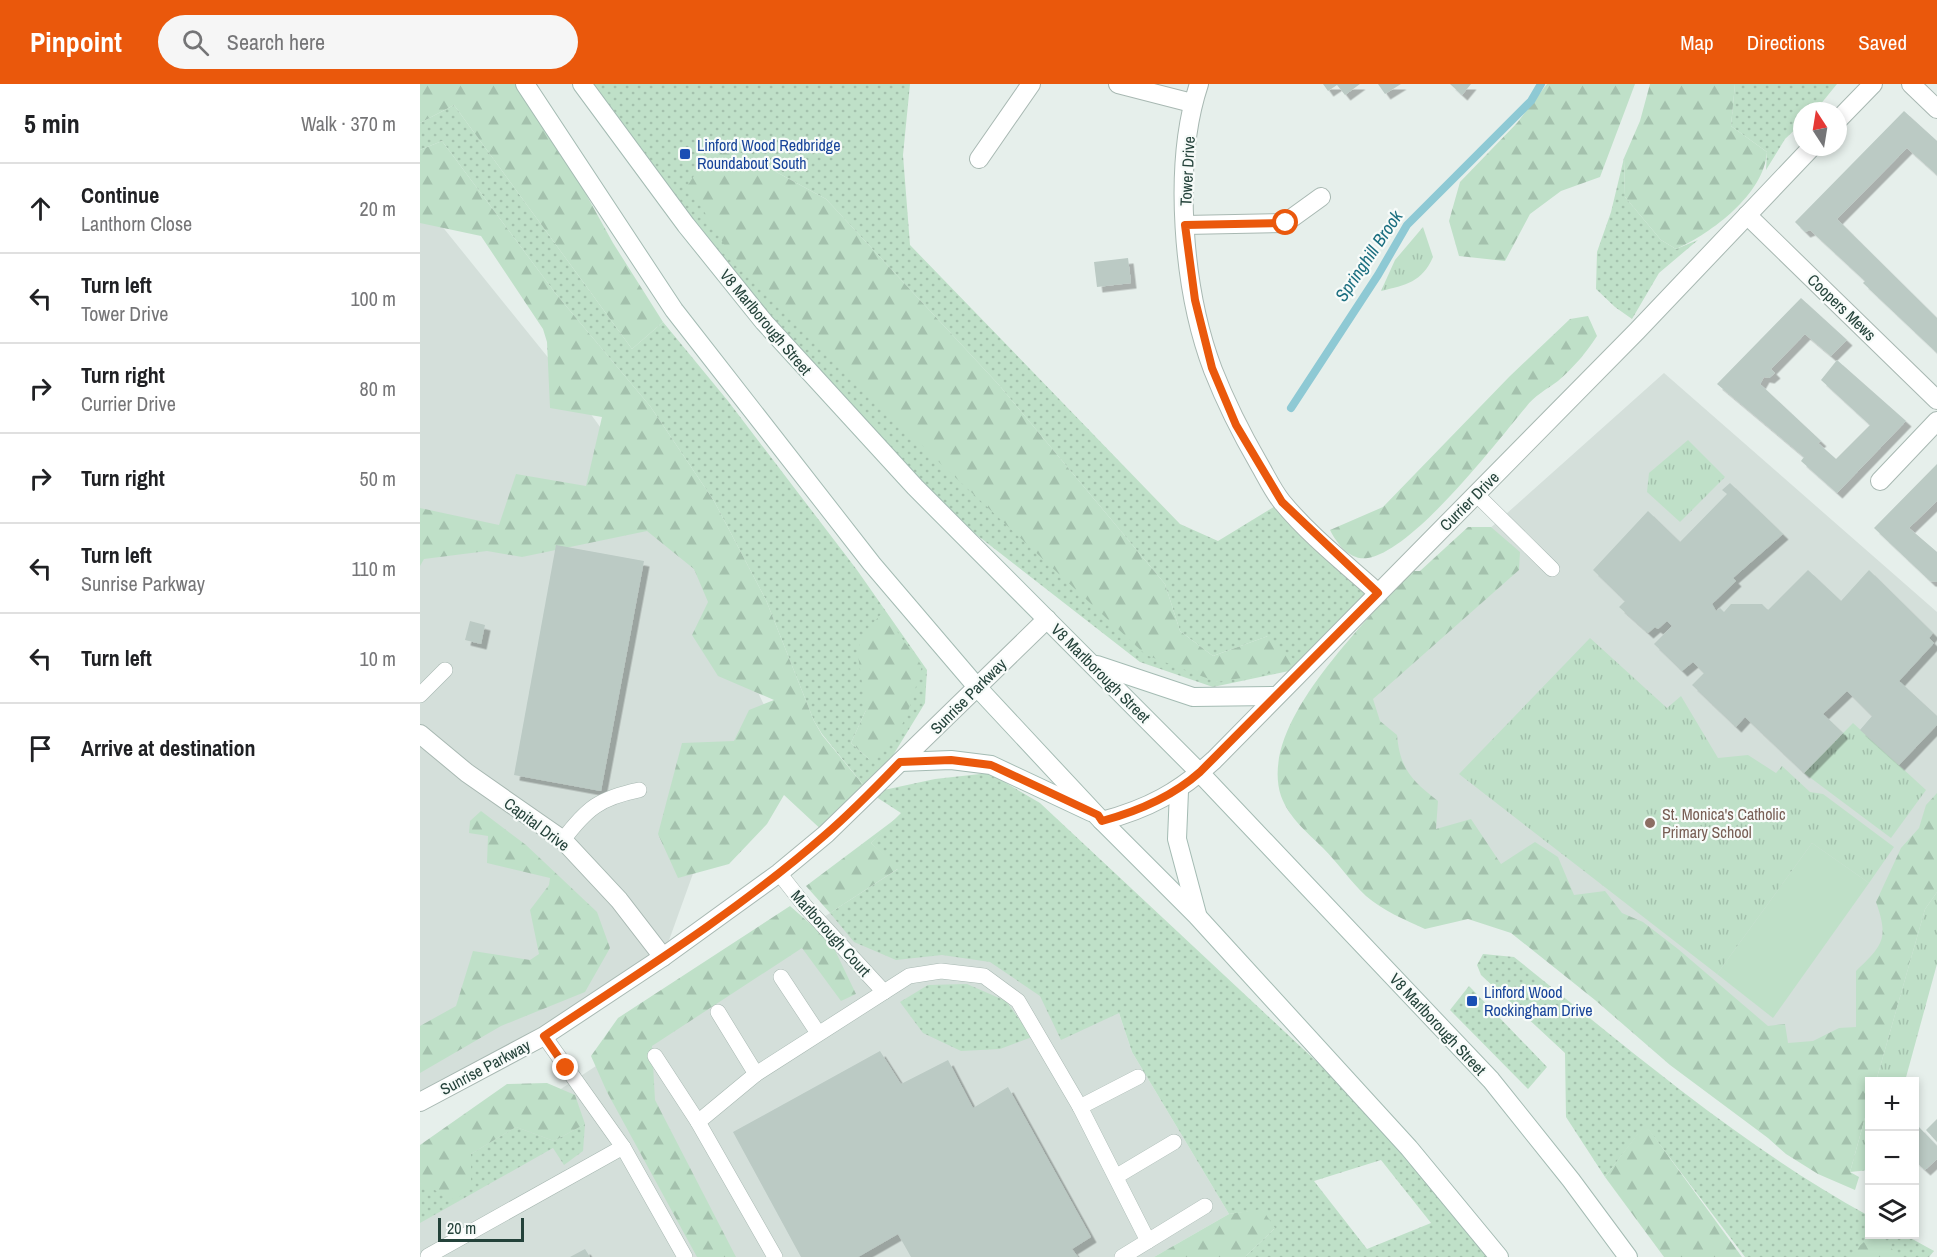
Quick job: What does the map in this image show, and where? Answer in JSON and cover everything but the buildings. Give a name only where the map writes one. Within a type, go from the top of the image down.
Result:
[{"type":"main road","name":"V8 Marlborough Street","points":[[582,84],[686,225],[764,322],[915,488],[1200,772],[1491,1080],[1571,1180],[1628,1257]]},
{"type":"main road","points":[[979,159],[1031,84]]},
{"type":"main road","points":[[1119,84],[1192,103]]},
{"type":"main road","name":"Tower Drive","points":[[1199,84],[1192,103],[1184,161],[1185,225],[1195,300],[1212,368],[1236,425],[1282,502],[1378,593]]},
{"type":"main road","points":[[1847,111],[1873,84]]},
{"type":"main road","points":[[1911,84],[1937,109]]},
{"type":"main road","points":[[528,87],[674,310],[872,564],[977,687],[1100,818],[1197,916],[1408,1148],[1498,1257]]},
{"type":"main road","name":"Currier Drive","points":[[1100,818],[1127,814],[1179,791],[1200,772],[1637,331],[1803,156]]},
{"type":"main road","points":[[1185,225],[1286,223],[1321,197]]},
{"type":"main road","name":"Coopers Mews","points":[[1747,214],[1937,400]]},
{"type":"main road","points":[[1880,481],[1937,421]]},
{"type":"main road","name":"Sunrise Parkway","points":[[420,1102],[544,1036],[663,957],[779,873],[826,834],[1047,619]]},
{"type":"main road","points":[[1092,663],[1193,697],[1276,696]]},
{"type":"main road","name":"Capital Drive","points":[[420,734],[467,773],[563,840],[619,900],[663,957]]},
{"type":"main road","points":[[900,762],[951,760],[991,765],[1100,818]]},
{"type":"main road","points":[[1179,791],[1177,839],[1197,916]]},
{"type":"lane","points":[[1476,494],[1552,569]]},
{"type":"lane","points":[[420,695],[445,670]]},
{"type":"lane","points":[[563,840],[582,815],[610,796],[639,790]]},
{"type":"lane","name":"Marlborough Court","points":[[779,873],[805,906],[884,992]]},
{"type":"lane","points":[[698,1122],[756,1074],[909,976],[941,971],[984,975],[1018,1001],[1080,1107],[1149,1241]]},
{"type":"lane","points":[[781,977],[818,1033]]},
{"type":"lane","points":[[718,1012],[756,1074]]},
{"type":"lane","points":[[544,1036],[623,1147],[685,1257]]},
{"type":"lane","points":[[655,1056],[698,1122],[775,1257]]},
{"type":"lane","points":[[1080,1107],[1138,1077]]},
{"type":"lane","points":[[1117,1176],[1174,1142]]},
{"type":"lane","points":[[429,1256],[623,1147]]},
{"type":"lane","points":[[1122,1257],[1205,1206]]},
{"type":"shaded area","points":[[420,199],[563,376],[689,549],[777,732],[717,807],[663,957],[420,1102]]},
{"type":"shaded area","name":"St. Monica's Catholic Primary School","points":[[1664,373],[1937,612],[1937,892],[1925,909],[1877,1077],[1865,1077],[1865,1101],[1505,898],[1432,901],[1328,673]]},
{"type":"shaded area","points":[[899,868],[1119,1013],[1132,1052],[1229,1214],[1154,1257],[420,1257],[420,1184],[463,1153]]},
{"type":"green space","points":[[420,84],[525,84],[613,243],[663,322],[632,349],[454,105],[420,123]]},
{"type":"green space","points":[[582,84],[910,84],[903,155],[910,245],[1180,524],[1218,541],[1282,502],[1378,593],[1303,668],[1213,687],[1140,662],[915,487],[764,322]],"holes":[[[717,140],[826,199],[999,385],[1165,584],[1180,631],[1213,656],[1268,636],[1217,682]]]},
{"type":"green space","points":[[1547,84],[1635,84],[1600,177],[1561,191],[1530,214],[1505,261],[1459,256],[1449,221],[1460,182],[1517,123]]},
{"type":"green space","points":[[1650,84],[1735,84],[1731,126],[1767,152],[1764,168],[1757,183],[1734,210],[1705,233],[1676,249],[1661,240],[1625,197],[1624,158],[1640,121]]},
{"type":"green space","points":[[1735,84],[1837,84],[1822,102],[1793,102],[1793,131],[1785,139],[1766,170],[1767,152],[1731,126]]},
{"type":"green space","points":[[454,105],[632,349],[663,322],[728,401],[857,570],[927,670],[925,703],[870,793],[814,721],[766,600],[714,501],[650,406],[556,294],[442,141],[420,150],[420,123]],"holes":[[[866,710],[869,759],[851,743]]]},
{"type":"green space","points":[[717,140],[826,199],[999,385],[1165,584],[1180,631],[1213,656],[1268,636],[1303,668],[1217,682],[1146,655],[941,464],[728,251],[688,185]]},
{"type":"green space","points":[[442,141],[556,294],[650,406],[714,501],[766,600],[814,721],[822,735],[870,793],[826,834],[784,795],[767,824],[729,864],[678,878],[658,834],[682,743],[734,741],[749,710],[774,700],[718,676],[692,635],[708,602],[694,569],[647,531],[522,557],[487,551],[424,559],[420,566],[420,508],[499,525],[516,474],[586,486],[602,417],[550,408],[547,342],[543,329],[481,236],[420,223],[420,150]]},
{"type":"green space","points":[[1624,158],[1625,197],[1661,240],[1676,249],[1698,240],[1659,273],[1632,319],[1596,289],[1597,252],[1611,212]]},
{"type":"green space","points":[[1423,227],[1433,257],[1429,265],[1412,281],[1381,291],[1395,260]]},
{"type":"green space","points":[[1588,316],[1597,336],[1584,354],[1558,381],[1529,403],[1475,469],[1430,516],[1387,551],[1368,558],[1355,557],[1340,546],[1330,530],[1383,507],[1510,376],[1570,319]]},
{"type":"green space","points":[[1688,440],[1725,477],[1680,522],[1647,492],[1649,473]]},
{"type":"green space","points":[[1468,527],[1491,527],[1520,552],[1519,570],[1373,699],[1380,721],[1397,735],[1404,766],[1414,780],[1438,801],[1436,829],[1471,819],[1501,864],[1535,842],[1558,857],[1574,895],[1605,891],[1622,913],[1643,922],[1678,949],[1768,1026],[1785,1024],[1788,1043],[1813,1041],[1839,1028],[1856,1027],[1856,971],[1878,947],[1883,933],[1876,902],[1901,848],[1919,828],[1926,805],[1937,793],[1937,892],[1925,909],[1877,1077],[1865,1077],[1865,1118],[1850,1172],[1859,1177],[1855,1190],[1818,1174],[1786,1154],[1670,1065],[1595,1000],[1511,933],[1468,919],[1425,929],[1379,906],[1360,890],[1299,825],[1284,804],[1278,767],[1285,737],[1300,707],[1343,646],[1408,571],[1420,571]]},
{"type":"green space","points":[[883,612],[922,666],[905,720],[881,753],[869,759],[851,743],[866,710],[858,655],[861,636]]},
{"type":"green space","points":[[1590,638],[1667,708],[1681,696],[1718,758],[1748,755],[1776,773],[1782,766],[1810,792],[1823,794],[1894,847],[1869,883],[1812,843],[1717,974],[1459,774]]},
{"type":"green space","points":[[1853,723],[1926,790],[1891,838],[1804,773]]},
{"type":"green space","points":[[989,773],[1040,803],[1409,1148],[1498,1257],[1245,1257],[1274,1229],[1262,1210],[1229,1214],[1132,1052],[1119,1013],[1061,1040],[1040,996],[990,962],[942,955],[896,960],[854,942],[830,913],[898,869],[871,843],[901,813],[870,793],[935,779]],"holes":[[[1381,1160],[1431,1223],[1367,1249],[1314,1181]]]},
{"type":"green space","points":[[481,811],[526,845],[597,912],[610,948],[585,992],[501,1026],[420,1073],[420,1026],[456,1006],[473,951],[530,960],[539,954],[530,910],[549,885],[550,878],[487,863],[488,836],[469,833],[470,821]]},
{"type":"green space","points":[[902,814],[871,843],[899,868],[830,913],[806,886]]},
{"type":"green space","points":[[1812,843],[1869,883],[1773,1018],[1717,974]]},
{"type":"green space","points":[[1937,892],[1937,964],[1906,1077],[1877,1077],[1925,909]]},
{"type":"green space","points":[[790,906],[831,942],[856,994],[841,1001],[802,948],[652,1046],[655,1100],[736,1257],[697,1257],[607,1092],[591,1056],[618,1018]]},
{"type":"green space","points":[[1483,954],[1514,957],[1730,1127],[1822,1189],[1865,1214],[1865,1239],[1912,1239],[1934,1251],[1929,1257],[1745,1257],[1645,1125],[1605,1177],[1566,1117],[1565,1053],[1481,975],[1477,965]]},
{"type":"green space","points":[[967,984],[1006,1001],[1032,1037],[1000,1049],[961,1051],[923,1033],[900,1002],[928,985]]},
{"type":"green space","points":[[1469,986],[1547,1067],[1528,1089],[1450,1010]]},
{"type":"green space","points":[[547,1083],[575,1095],[585,1124],[554,1141],[516,1127],[471,1154],[471,1188],[455,1200],[420,1183],[420,1145],[507,1084]]},
{"type":"green space","points":[[1865,1118],[1865,1170],[1850,1172]]},
{"type":"green space","points":[[585,1124],[583,1151],[564,1165],[553,1148],[420,1223],[420,1183],[471,1188],[471,1154],[516,1127],[554,1141]]},
{"type":"green space","points":[[1645,1124],[1742,1257],[1664,1257],[1605,1177]]},
{"type":"green space","points":[[1262,1209],[1275,1228],[1245,1257],[1154,1257],[1229,1214]]},
{"type":"green space","points":[[1867,1239],[1881,1239],[1901,1257],[1847,1257]]},
{"type":"waterway","name":"Springhill Brook","points":[[1291,408],[1378,275],[1407,225],[1531,101],[1541,84]]},
{"type":"place","name":"Linford Wood Redbridge Roundabout South","points":[[685,154]]},
{"type":"place","name":"St. Monica's Catholic Primary School","points":[[1650,823]]},
{"type":"place","name":"Linford Wood Rockingham Drive","points":[[1472,1001]]},
{"type":"route","points":[[566,1068],[544,1036],[663,957],[779,873],[826,834],[900,762],[951,760],[991,765],[1014,774],[1038,789],[1098,815],[1102,821],[1127,814],[1179,791],[1214,760],[1378,593],[1311,532],[1282,502],[1236,425],[1212,368],[1195,300],[1185,225],[1286,223]]}]
